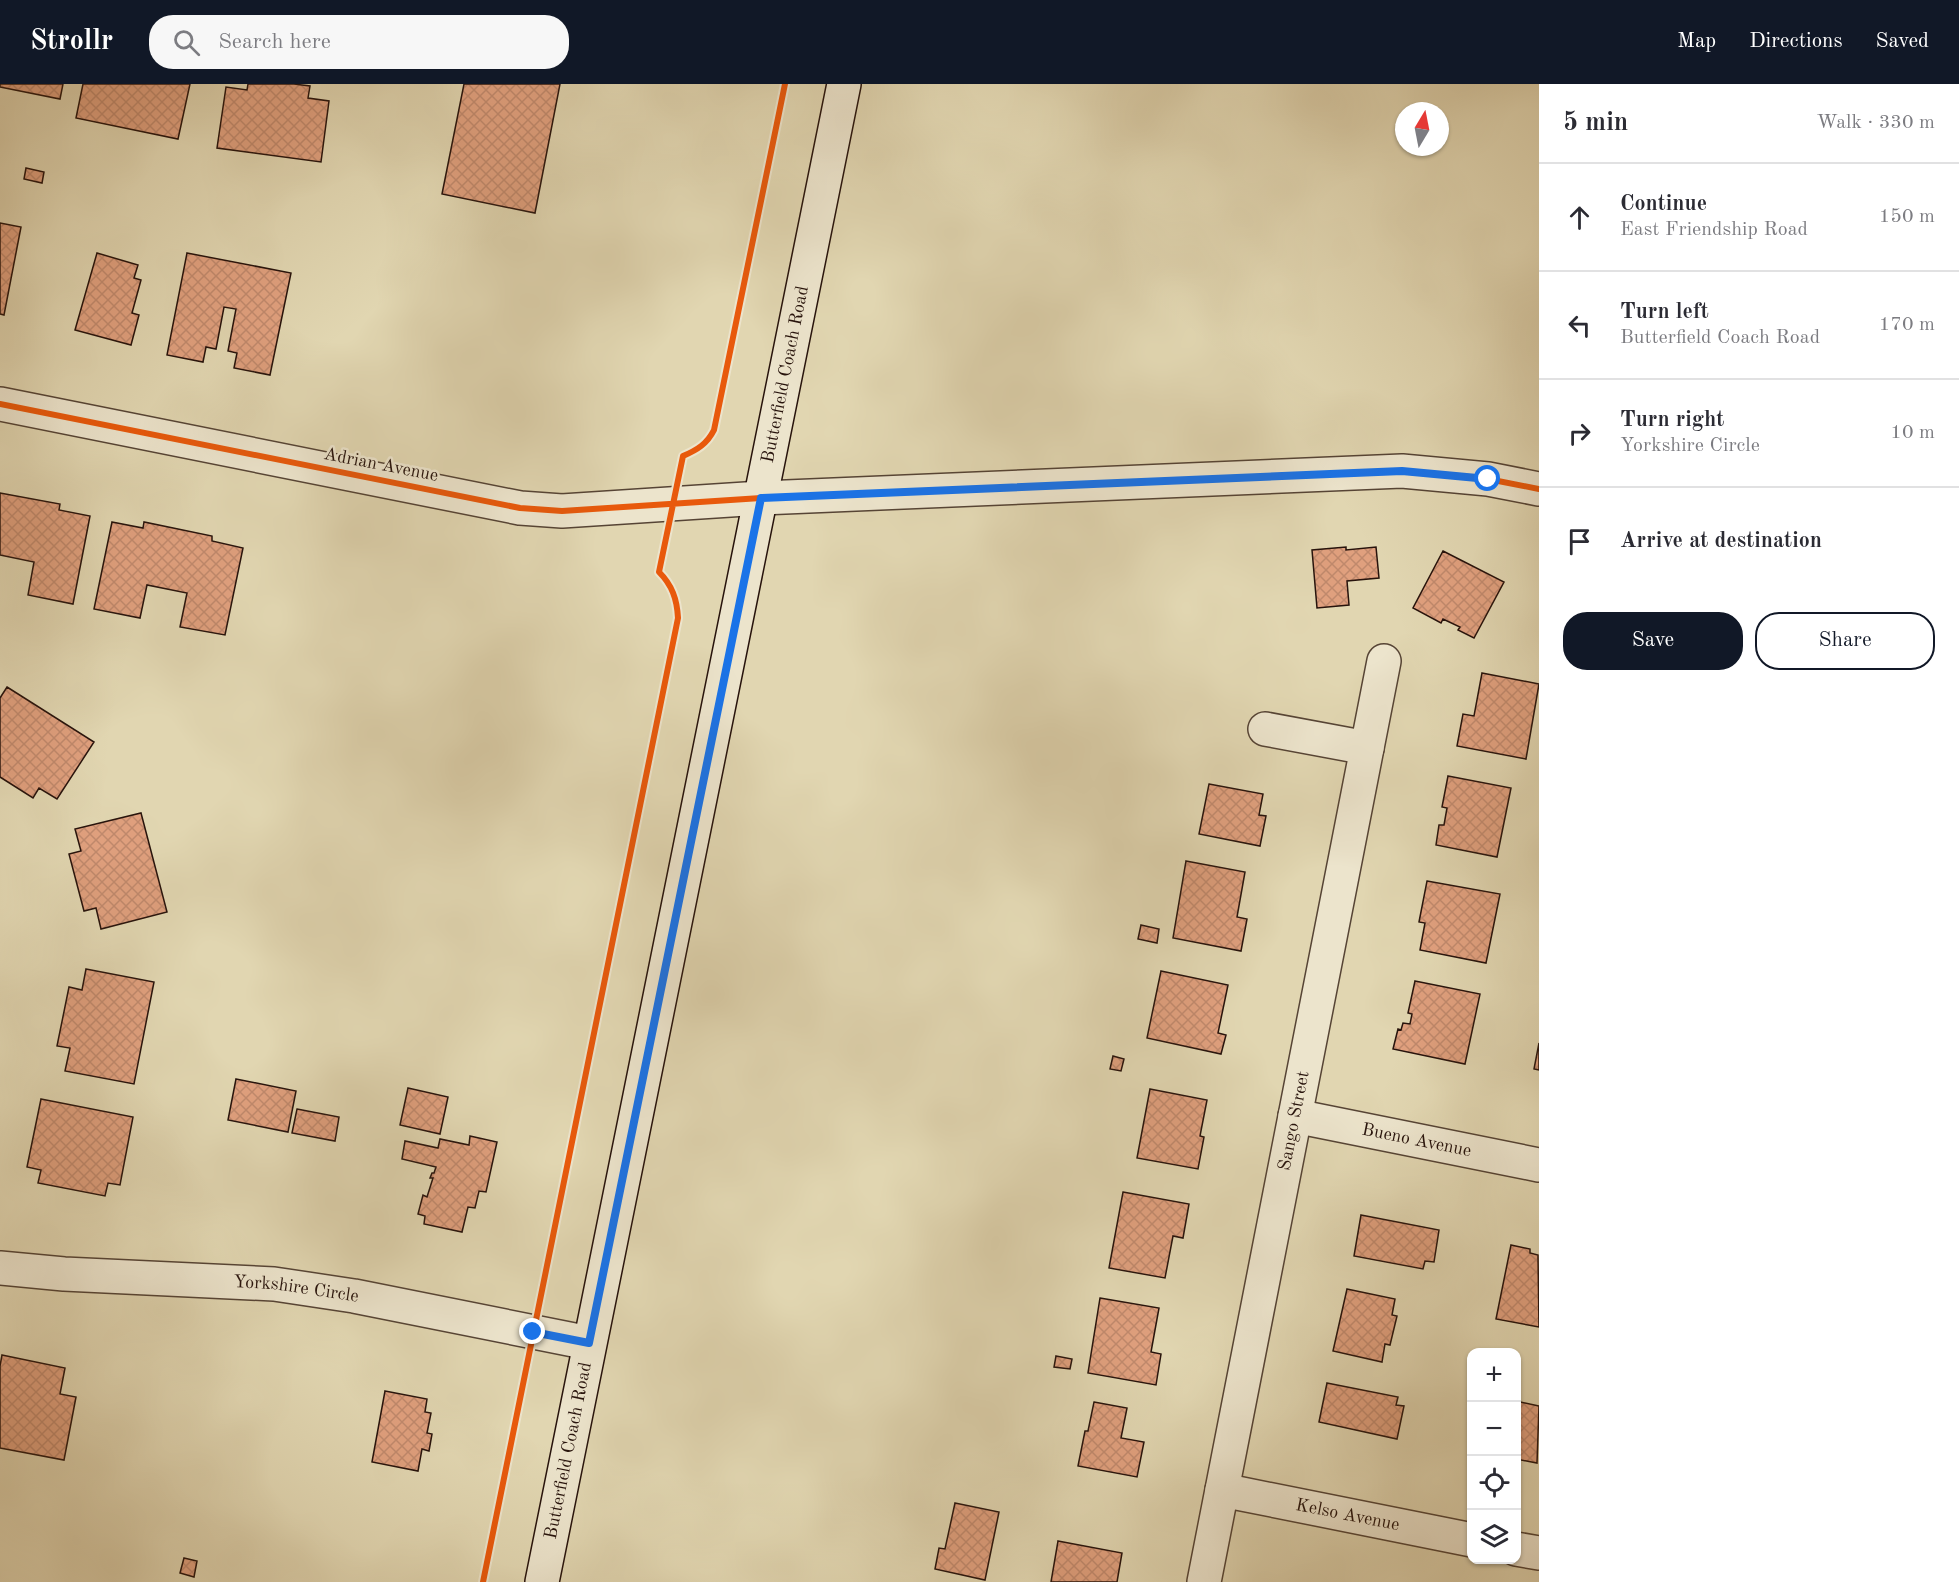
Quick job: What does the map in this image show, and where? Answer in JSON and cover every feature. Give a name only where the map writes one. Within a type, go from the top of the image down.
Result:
[{"type":"street","name":"Butterfield Coach Road","points":[[542,1582],[844,84]]},
{"type":"street","name":"Adrian Avenue","points":[[0,404],[520,508],[562,511],[761,498],[1402,471],[1488,479],[1539,489]]},
{"type":"street","name":"Sango Street","points":[[1204,1582],[1384,661]]},
{"type":"street","points":[[1265,729],[1367,747]]},
{"type":"street","name":"Bueno Avenue","points":[[1295,1116],[1539,1165]]},
{"type":"street","name":"Yorkshire Circle","points":[[0,1268],[64,1274],[274,1284],[354,1296],[589,1343]]},
{"type":"street","name":"Kelso Avenue","points":[[1222,1490],[1467,1539]]},
{"type":"street","points":[[1521,1550],[1539,1553]]},
{"type":"building","points":[[0,84],[63,84],[60,99],[0,87]]},
{"type":"building","points":[[83,84],[190,84],[178,139],[76,118]]},
{"type":"building","points":[[248,84],[310,86],[308,98],[329,101],[321,162],[217,148],[226,87],[247,90]]},
{"type":"building","points":[[464,84],[560,84],[535,213],[442,194]]},
{"type":"building","points":[[26,168],[44,172],[42,183],[24,179]]},
{"type":"building","points":[[0,223],[21,227],[4,315],[0,314]]},
{"type":"building","points":[[97,253],[138,265],[134,278],[141,280],[132,313],[139,315],[131,345],[75,330]]},
{"type":"building","points":[[187,253],[291,273],[270,375],[234,368],[237,353],[228,351],[236,309],[224,307],[216,349],[206,347],[203,362],[167,355]]},
{"type":"building","points":[[0,493],[60,504],[59,510],[90,516],[73,604],[28,595],[34,562],[0,555]]},
{"type":"building","points":[[112,522],[143,528],[144,522],[212,536],[212,541],[243,548],[225,635],[180,627],[187,593],[147,585],[140,618],[94,609]]},
{"type":"building","points":[[1346,547],[1346,550],[1376,547],[1379,578],[1347,581],[1349,605],[1317,608],[1312,550]]},
{"type":"building","points":[[1443,551],[1504,582],[1474,638],[1458,630],[1460,627],[1443,619],[1441,623],[1413,608]]},
{"type":"building","points":[[1482,673],[1539,684],[1526,759],[1457,746],[1463,714],[1474,716]]},
{"type":"building","points":[[7,687],[94,742],[57,799],[39,788],[33,798],[0,777],[0,698]]},
{"type":"building","points":[[1448,776],[1511,788],[1497,857],[1436,845],[1439,825],[1444,825],[1447,808],[1442,807]]},
{"type":"building","points":[[1209,784],[1263,794],[1259,815],[1266,816],[1260,846],[1199,834]]},
{"type":"building","points":[[141,813],[167,912],[101,929],[96,908],[84,911],[69,854],[81,851],[75,829]]},
{"type":"building","points":[[1186,861],[1245,872],[1237,917],[1247,919],[1241,951],[1173,938]]},
{"type":"building","points":[[1427,881],[1500,894],[1486,963],[1420,950],[1425,923],[1419,922]]},
{"type":"building","points":[[1141,925],[1159,929],[1157,943],[1138,939]]},
{"type":"building","points":[[86,969],[154,982],[134,1084],[65,1071],[70,1048],[57,1046],[69,987],[82,990]]},
{"type":"building","points":[[1161,971],[1228,985],[1218,1033],[1226,1035],[1221,1054],[1147,1038]]},
{"type":"building","points":[[1415,981],[1480,994],[1465,1064],[1393,1049],[1398,1029],[1401,1030],[1403,1023],[1410,1024],[1412,1014],[1408,1013]]},
{"type":"building","points":[[1539,1043],[1539,1070],[1534,1069]]},
{"type":"building","points":[[1113,1056],[1124,1059],[1121,1071],[1110,1069]]},
{"type":"building","points":[[236,1079],[296,1091],[288,1132],[228,1120]]},
{"type":"building","points":[[408,1088],[448,1097],[440,1134],[400,1125]]},
{"type":"building","points":[[1150,1089],[1207,1100],[1200,1136],[1204,1137],[1198,1169],[1137,1158]]},
{"type":"building","points":[[41,1099],[133,1117],[120,1185],[108,1183],[105,1196],[38,1183],[41,1170],[27,1167]]},
{"type":"building","points":[[297,1109],[339,1117],[335,1141],[292,1133]]},
{"type":"building","points":[[470,1136],[497,1142],[486,1192],[479,1191],[475,1208],[468,1207],[462,1232],[424,1224],[425,1216],[418,1214],[423,1195],[427,1197],[433,1178],[430,1178],[436,1167],[402,1159],[405,1141],[438,1148],[440,1139],[469,1145]]},
{"type":"building","points":[[1123,1192],[1189,1204],[1183,1238],[1173,1236],[1165,1278],[1109,1268]]},
{"type":"building","points":[[1361,1215],[1439,1230],[1434,1262],[1425,1261],[1423,1269],[1354,1256]]},
{"type":"building","points":[[1511,1245],[1530,1249],[1530,1253],[1538,1255],[1539,1327],[1496,1319]]},
{"type":"building","points":[[1347,1289],[1395,1299],[1392,1315],[1397,1316],[1390,1345],[1385,1344],[1382,1362],[1333,1351]]},
{"type":"building","points":[[1100,1298],[1159,1308],[1151,1352],[1161,1354],[1156,1385],[1088,1373]]},
{"type":"building","points":[[2,1355],[65,1368],[60,1394],[76,1397],[64,1460],[0,1448]]},
{"type":"building","points":[[1056,1356],[1072,1359],[1070,1369],[1054,1367]]},
{"type":"building","points":[[1327,1383],[1398,1397],[1396,1405],[1404,1406],[1397,1439],[1319,1422]]},
{"type":"building","points":[[385,1391],[427,1399],[425,1412],[431,1413],[427,1433],[432,1434],[429,1451],[422,1449],[418,1471],[372,1462]]},
{"type":"building","points":[[1094,1402],[1127,1408],[1121,1438],[1144,1442],[1137,1477],[1078,1466]]},
{"type":"building","points":[[1521,1402],[1539,1406],[1537,1463],[1521,1460]]},
{"type":"building","points":[[955,1503],[999,1512],[985,1580],[935,1569],[939,1548],[945,1549]]},
{"type":"building","points":[[1058,1541],[1122,1553],[1117,1582],[1051,1582]]},
{"type":"building","points":[[184,1558],[197,1561],[194,1577],[180,1573]]},
{"type":"cycle path","points":[[483,1582],[678,618],[673,593],[659,572],[683,456],[701,446],[714,430],[785,84]]},
{"type":"cycle path","points":[[0,404],[520,508],[562,511],[761,498],[1402,471],[1488,479],[1539,489]]},
{"type":"route","points":[[533,1332],[589,1343],[761,498],[1402,471],[1488,479]]}]
